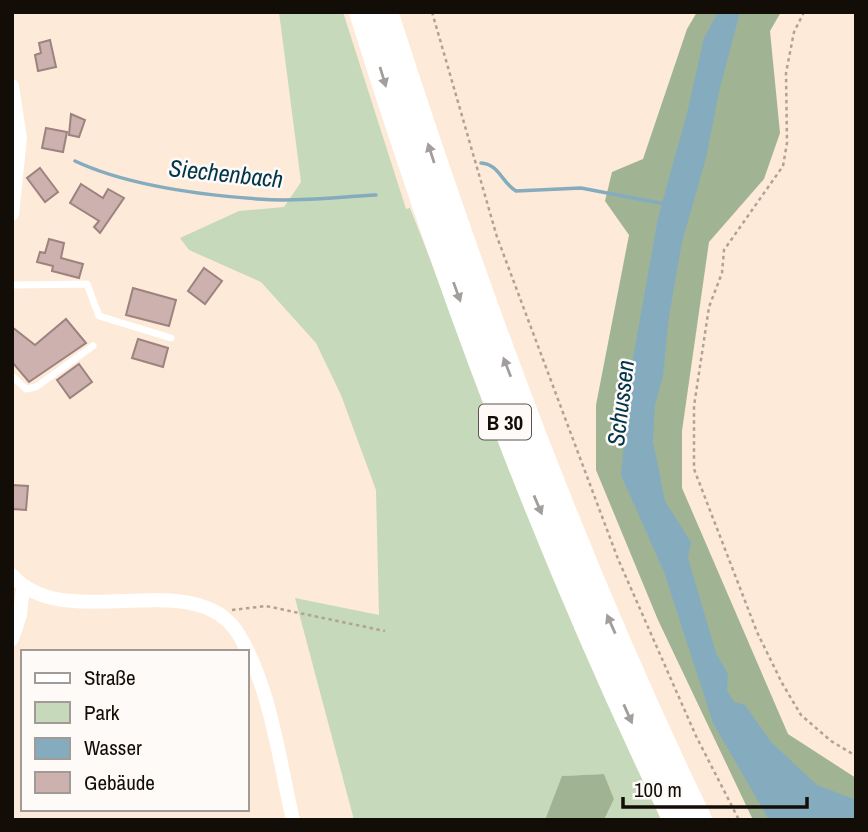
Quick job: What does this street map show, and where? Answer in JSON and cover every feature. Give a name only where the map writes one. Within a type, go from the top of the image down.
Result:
[{"type":"highway","name":"B 30","points":[[362,12],[414,178],[521,465],[618,692],[677,820]]},
{"type":"highway","name":"B 30","points":[[385,12],[451,212],[570,532],[699,820]]},
{"type":"street","points":[[12,86],[20,138],[12,214]]},
{"type":"street","points":[[12,575],[23,587],[57,600],[189,604],[214,612],[238,632],[247,650]]},
{"type":"street","points":[[12,639],[20,615],[23,587]]},
{"type":"street","points":[[248,653],[257,671],[293,820]]},
{"type":"lane","points":[[12,285],[87,284],[99,316],[171,338]]},
{"type":"lane","points":[[12,376],[26,388],[36,387],[93,346]]},
{"type":"path","points":[[432,12],[497,237],[618,559],[696,736],[739,820]]},
{"type":"path","points":[[804,12],[794,32],[786,73],[787,143],[783,166],[724,250],[722,273],[709,307],[694,406],[693,459],[700,491],[732,561],[757,632],[782,683],[801,715],[831,741],[856,756]]},
{"type":"path","points":[[214,612],[266,606],[385,631]]},
{"type":"green space","points":[[279,12],[343,12],[406,209],[410,208],[581,643],[661,820],[604,820],[614,799],[604,774],[563,776],[545,820],[354,820],[295,598],[379,615],[376,490],[341,395],[316,343],[261,282],[189,250],[180,238],[239,211],[284,207],[301,182]]},
{"type":"green space","points":[[697,12],[781,12],[770,31],[780,133],[764,179],[709,242],[682,431],[682,488],[788,734],[856,778],[856,820],[753,820],[658,620],[596,470],[596,405],[629,235],[605,201],[612,172],[643,159],[687,29]]},
{"type":"green space","points":[[604,774],[614,799],[604,820],[545,820],[562,776]]},
{"type":"water","points":[[718,12],[740,12],[719,92],[706,158],[682,242],[669,316],[663,376],[655,405],[653,441],[665,501],[691,542],[688,558],[716,653],[728,674],[727,690],[734,702],[745,705],[772,743],[817,785],[856,800],[856,820],[815,820],[808,817],[806,820],[769,820],[713,723],[664,572],[621,475],[630,375],[658,218],[704,38]]},
{"type":"building","points":[[50,40],[56,67],[38,71],[35,55],[41,53],[39,43]]},
{"type":"building","points":[[71,114],[85,120],[79,137],[69,135]]},
{"type":"building","points":[[46,128],[67,132],[63,152],[42,148]]},
{"type":"building","points":[[40,168],[58,192],[45,202],[27,178]]},
{"type":"building","points":[[81,184],[103,198],[108,189],[124,198],[100,233],[94,227],[99,221],[70,203]]},
{"type":"building","points":[[49,239],[64,243],[61,258],[83,264],[79,278],[52,271],[53,266],[37,262],[40,252],[45,253]]},
{"type":"building","points":[[204,268],[222,281],[205,304],[188,291]]},
{"type":"building","points":[[133,288],[176,300],[169,326],[126,315]]},
{"type":"building","points":[[66,319],[86,343],[29,382],[12,362],[12,327],[35,345]]},
{"type":"building","points":[[138,339],[168,348],[163,367],[132,358]]},
{"type":"building","points":[[79,364],[92,382],[70,398],[57,380]]},
{"type":"building","points":[[12,485],[28,486],[26,510],[12,509]]},
{"type":"waterway","name":"Siechenbach","points":[[75,161],[141,183],[213,195],[288,200],[376,195]]},
{"type":"waterway","name":"Siechenbach","points":[[481,163],[496,170],[516,191],[581,188],[665,204]]},
{"type":"water label","name":"Schussen","points":[[620,403]]}]
